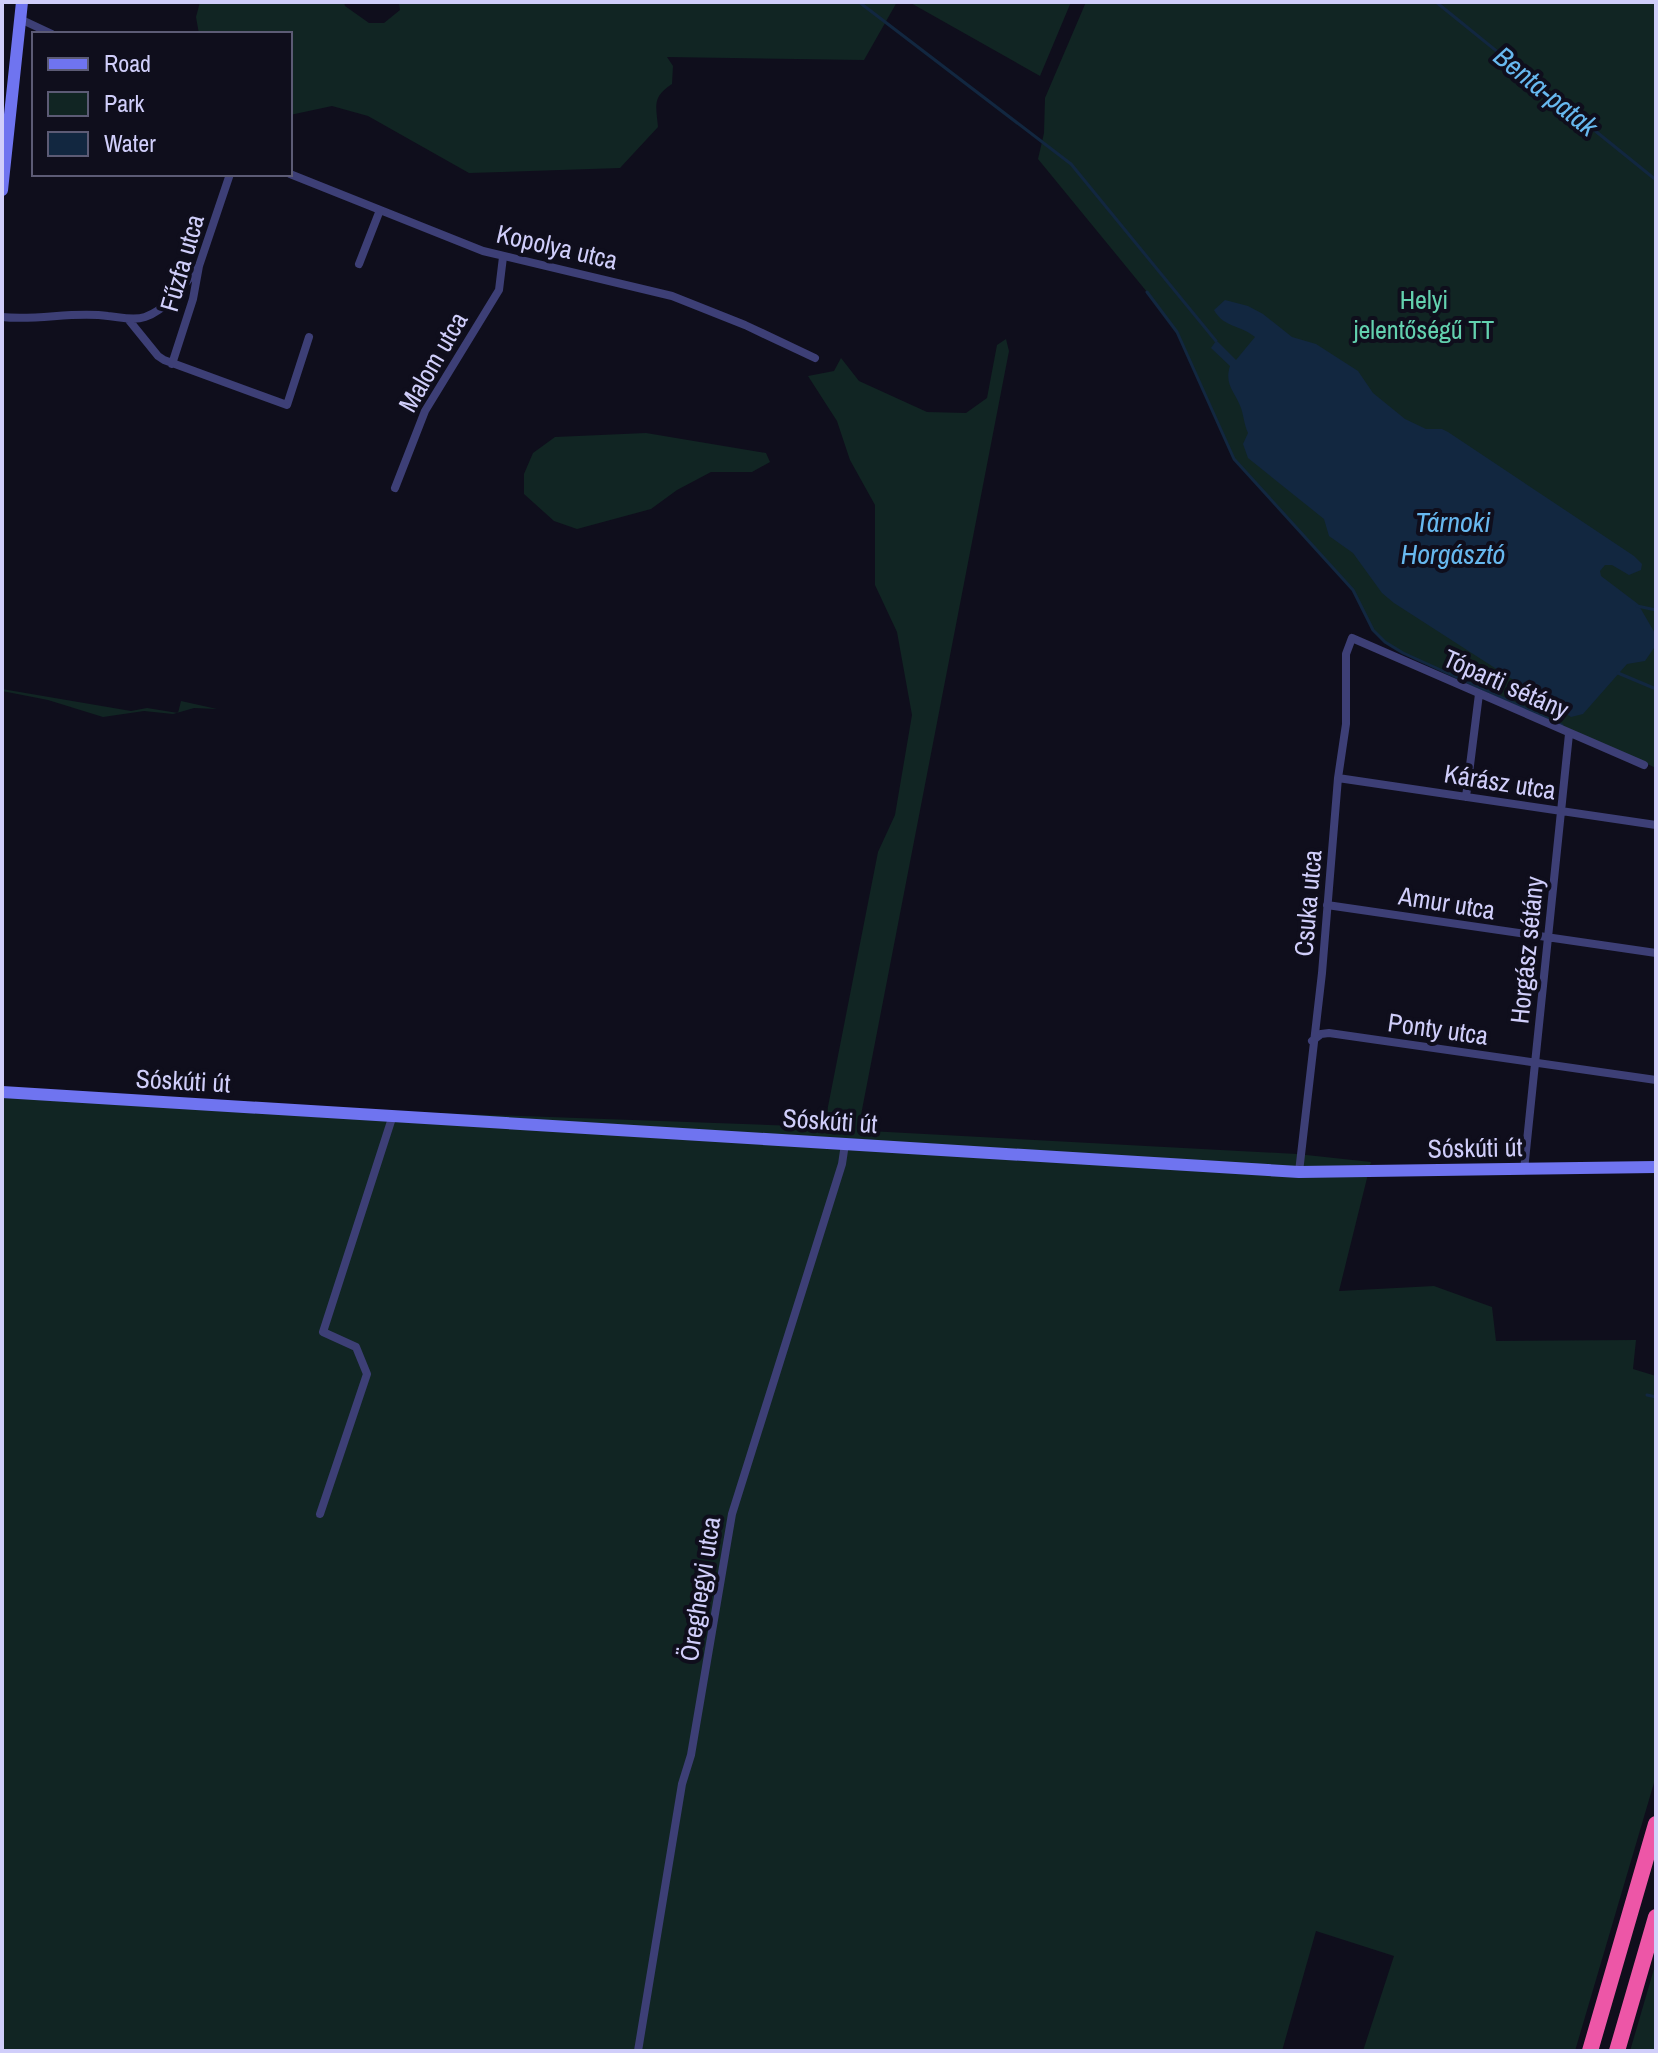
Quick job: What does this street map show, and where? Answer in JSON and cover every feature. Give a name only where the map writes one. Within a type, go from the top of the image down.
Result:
[{"type":"highway","points":[[1590,2051],[1656,1824]]},
{"type":"highway","points":[[1617,2051],[1656,1917]]},
{"type":"main road","points":[[2,190],[22,2]]},
{"type":"main road","name":"Sóskúti út","points":[[2,1092],[1299,1172],[1656,1167]]},
{"type":"street","points":[[20,19],[48,32]]},
{"type":"street","name":"Kopolya utca","points":[[292,175],[503,257],[672,296],[745,325],[815,358]]},
{"type":"street","name":"Fűzfa utca","points":[[172,364],[193,299],[199,266],[229,176]]},
{"type":"street","points":[[359,264],[380,210]]},
{"type":"street","name":"Malom utca","points":[[395,488],[425,411],[499,290],[503,257]]},
{"type":"street","points":[[2,317],[19,319],[89,314],[128,319],[147,317],[157,311],[199,266]]},
{"type":"street","points":[[128,319],[158,356],[172,364],[287,405],[309,337]]},
{"type":"street","name":"Tóparti sétány","points":[[1352,638],[1644,765]]},
{"type":"street","name":"Csuka utca","points":[[1299,1172],[1322,973],[1346,714],[1346,654],[1352,638]]},
{"type":"street","points":[[1466,797],[1479,694]]},
{"type":"street","name":"Horgász sétány","points":[[1524,1170],[1569,734]]},
{"type":"street","name":"Kárász utca","points":[[1338,778],[1656,825]]},
{"type":"street","name":"Amur utca","points":[[1327,905],[1656,953]]},
{"type":"street","name":"Ponty utca","points":[[1312,1041],[1321,1034],[1329,1033],[1656,1080]]},
{"type":"street","points":[[320,1514],[367,1374],[356,1347],[323,1332],[393,1115]]},
{"type":"street","name":"Öreghegyi utca","points":[[638,2051],[682,1784],[691,1755],[708,1661],[728,1529],[842,1164],[845,1144]]},
{"type":"green space","points":[[200,2],[344,2],[345,6],[369,23],[384,23],[400,10],[399,2],[897,2],[864,60],[667,57],[673,66],[672,84],[658,98],[658,127],[620,168],[469,173],[368,116],[332,106],[292,115],[292,32],[199,32],[196,17]]},
{"type":"green space","points":[[909,2],[1071,2],[1040,76]]},
{"type":"green space","name":"Helyi jelentőségű TT","points":[[1086,2],[1656,2],[1656,768],[1385,642],[1373,630],[1353,590],[1234,459],[1177,332],[1038,159],[1044,133],[1045,98]]},
{"type":"green space","points":[[1006,339],[1009,351],[861,1115],[869,1131],[1297,1154],[1371,1162],[1339,1291],[1434,1286],[1492,1307],[1496,1341],[1636,1340],[1633,1369],[1656,1376],[1656,1776],[1575,2051],[1363,2051],[1394,1956],[1316,1931],[1282,2051],[2,2051],[2,1087],[408,1112],[824,1127],[878,852],[895,815],[912,715],[897,632],[875,585],[875,505],[850,460],[837,421],[808,376],[834,371],[841,358],[859,381],[927,412],[966,413],[987,398],[997,345]]},
{"type":"green space","points":[[646,433],[766,453],[770,462],[752,472],[711,472],[677,490],[651,509],[577,529],[554,521],[524,494],[524,474],[533,453],[555,437]]},
{"type":"green space","points":[[2,689],[131,711],[147,708],[177,713],[144,711],[103,717]]},
{"type":"green space","points":[[181,701],[217,709],[194,708],[178,713]]},
{"type":"green space","points":[[1656,1962],[1656,2051],[1630,2051]]},
{"type":"water","name":"Tárnoki Horgásztó","points":[[1225,300],[1248,306],[1292,337],[1316,344],[1358,371],[1373,393],[1405,419],[1426,429],[1448,432],[1634,556],[1642,564],[1641,570],[1629,575],[1612,565],[1605,565],[1600,571],[1601,576],[1638,604],[1656,635],[1656,645],[1645,661],[1627,664],[1583,714],[1571,717],[1382,593],[1353,553],[1329,536],[1324,519],[1248,458],[1243,444],[1248,433],[1229,383],[1230,366],[1211,348],[1216,341],[1236,360],[1255,337],[1218,316],[1214,310]]},
{"type":"waterway","points":[[859,2],[1071,164],[1216,341]]},
{"type":"waterway","name":"Benta-patak","points":[[1436,2],[1656,180]]},
{"type":"waterway","points":[[1147,292],[1177,332],[1234,459],[1353,590],[1373,630],[1403,653],[1562,725]]},
{"type":"waterway","points":[[1637,606],[1656,610]]},
{"type":"waterway","points":[[1618,673],[1656,689]]},
{"type":"waterway","points":[[1647,1395],[1656,1397]]}]
